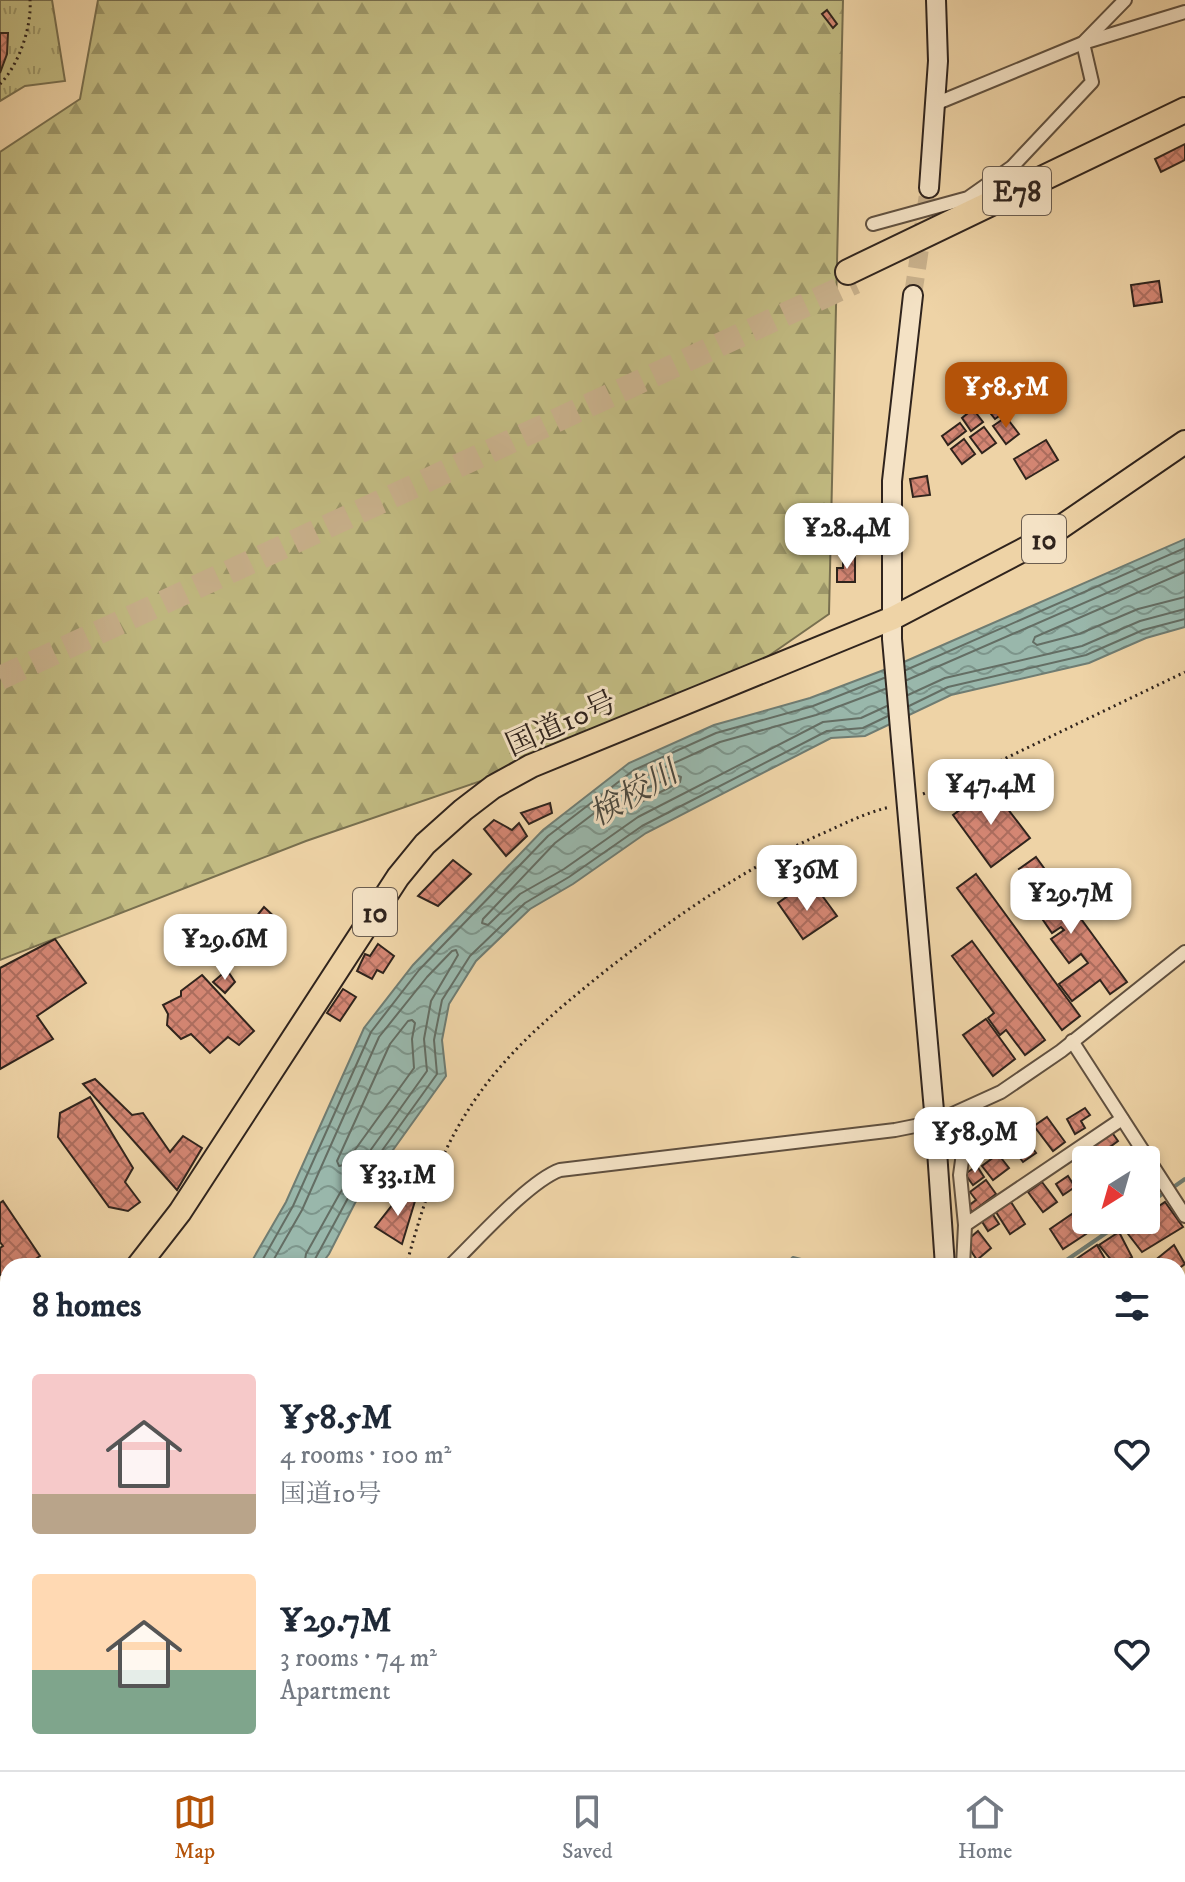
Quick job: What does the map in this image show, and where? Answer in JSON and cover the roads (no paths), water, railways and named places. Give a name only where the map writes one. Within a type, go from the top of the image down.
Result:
[{"type":"highway","name":"E78","points":[[1185,110],[852,277],[1185,124]]},
{"type":"highway","name":"国道10号","points":[[144,1258],[180,1212],[398,877],[425,844],[463,810],[493,787],[574,746],[892,628],[1042,540],[1185,442]]},
{"type":"main road","points":[[929,188],[938,61],[936,0]]},
{"type":"main road","points":[[913,295],[892,481],[892,628],[944,1258]]},
{"type":"street","points":[[1083,43],[1125,0]]},
{"type":"street","points":[[935,104],[1083,43],[1185,12]]},
{"type":"street","points":[[873,224],[968,198],[1012,167],[1092,82],[1083,43]]},
{"type":"street","points":[[458,1258],[530,1188],[547,1175],[560,1170],[895,1130],[935,1122],[969,1109],[1001,1092],[1072,1041],[1185,952]]},
{"type":"street","points":[[1072,1041],[1185,1216]]},
{"type":"street","points":[[963,1258],[965,1225],[960,1175],[969,1109]]},
{"type":"street","points":[[965,1225],[1122,1119]]},
{"type":"water","name":"検校川","points":[[1185,539],[1185,627],[1146,638],[1089,663],[951,695],[865,736],[831,738],[646,833],[573,884],[530,909],[476,961],[449,1004],[442,1040],[446,1076],[355,1203],[326,1258],[254,1258],[286,1202],[364,1028],[413,965],[543,830],[629,763],[714,725],[810,698],[897,665]]},
{"type":"waterway","points":[[1175,1186],[1185,1179]]},
{"type":"waterway","points":[[1160,1196],[1165,1192]]},
{"type":"waterway","points":[[1070,1258],[1105,1234]]},
{"type":"tunnel","points":[[913,295],[929,188]]},
{"type":"tunnel","points":[[0,678],[855,282]]}]
